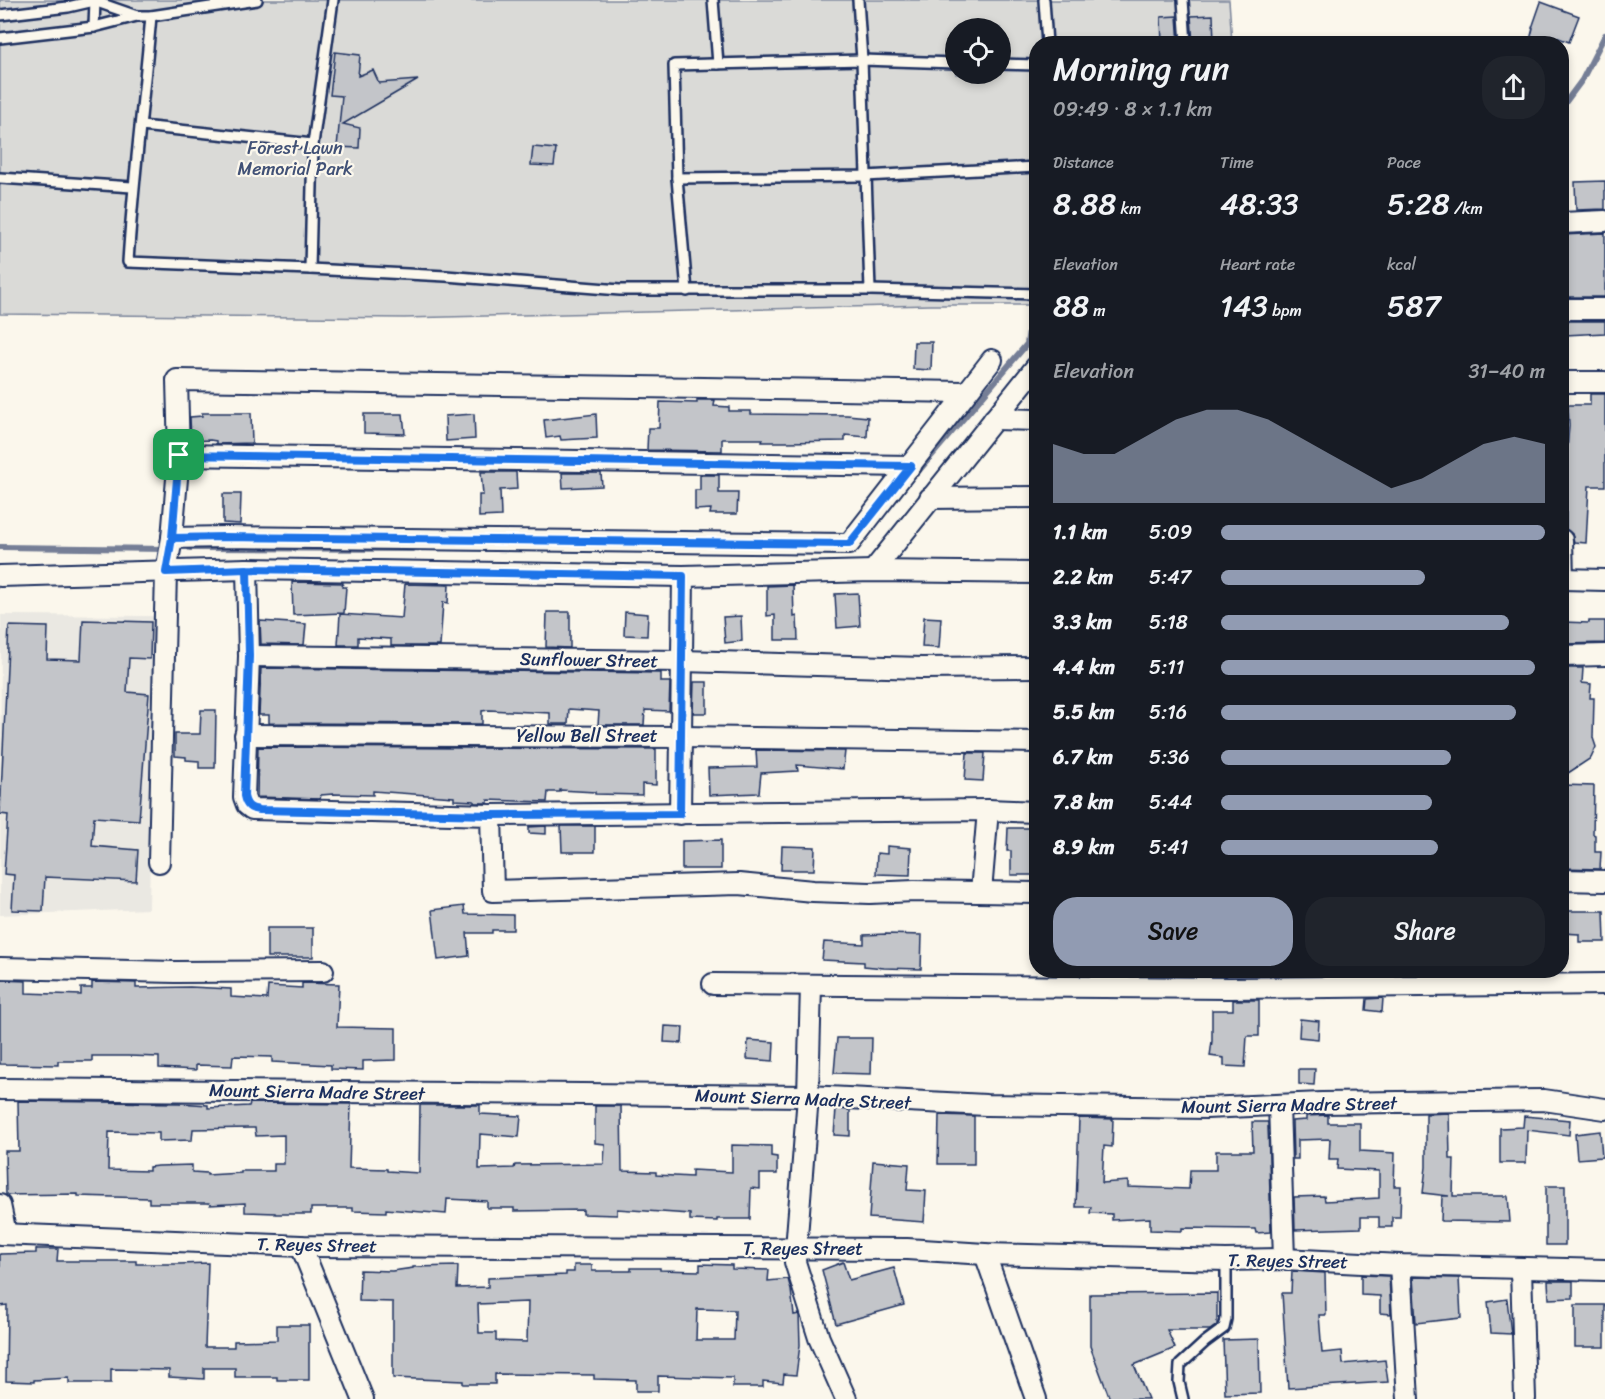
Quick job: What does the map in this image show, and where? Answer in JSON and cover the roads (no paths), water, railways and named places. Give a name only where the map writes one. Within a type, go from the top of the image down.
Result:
[{"type":"street","points":[[1569,223],[1605,221]]},
{"type":"street","points":[[1569,309],[1605,309]]},
{"type":"street","points":[[172,538],[849,544],[992,360]]},
{"type":"street","points":[[873,571],[1029,376]]},
{"type":"street","points":[[159,862],[166,572],[172,538],[179,455],[177,380],[965,392]]},
{"type":"street","points":[[1569,382],[1605,382]]},
{"type":"street","points":[[994,419],[1029,420]]},
{"type":"street","points":[[179,455],[911,466]]},
{"type":"street","points":[[930,498],[1029,497]]},
{"type":"street","points":[[0,576],[247,569],[683,576],[873,571],[1029,573]]},
{"type":"street","points":[[247,569],[249,656],[244,796],[247,805],[252,809],[491,815],[988,810],[1029,812]]},
{"type":"street","points":[[680,814],[683,576]]},
{"type":"street","points":[[1569,579],[1605,580]]},
{"type":"street","points":[[1569,656],[1605,655]]},
{"type":"street","name":"Sunflower Street","points":[[249,656],[682,660],[922,668],[1029,668]]},
{"type":"street","name":"Yellow Bell Street","points":[[245,735],[681,737],[1029,742]]},
{"type":"street","points":[[981,892],[988,810]]},
{"type":"street","points":[[491,815],[493,891],[739,884],[848,892],[1029,893]]},
{"type":"street","points":[[1569,880],[1605,881]]},
{"type":"street","points":[[0,968],[175,972],[323,971]]},
{"type":"street","points":[[713,984],[1229,988],[1605,984]]},
{"type":"street","points":[[812,986],[808,1096],[795,1262],[819,1338],[846,1399]]},
{"type":"street","name":"Mount Sierra Madre Street","points":[[0,1089],[808,1096],[986,1105],[1206,1108],[1544,1100],[1605,1109]]},
{"type":"street","points":[[1279,1105],[1284,1259]]},
{"type":"street","points":[[0,1204],[3,1234]]},
{"type":"street","name":"T. Reyes Street","points":[[3,1234],[301,1246],[907,1249],[986,1254],[1226,1260],[1284,1259],[1400,1265],[1605,1270]]},
{"type":"street","points":[[301,1246],[363,1399]]},
{"type":"street","points":[[986,1254],[1036,1399]]},
{"type":"street","points":[[1400,1265],[1408,1399]]},
{"type":"street","points":[[1521,1269],[1525,1399]]},
{"type":"lane","points":[[0,15],[68,7],[94,0],[137,16]]},
{"type":"lane","points":[[94,0],[94,27]]},
{"type":"lane","points":[[0,38],[94,27],[137,16],[152,16],[257,0]]},
{"type":"lane","points":[[310,269],[313,144],[333,0]]},
{"type":"lane","points":[[712,0],[717,64]]},
{"type":"lane","points":[[858,0],[870,290]]},
{"type":"lane","points":[[1044,0],[1046,36]]},
{"type":"lane","points":[[1183,0],[1185,36]]},
{"type":"lane","points":[[152,16],[141,126],[132,187],[128,262],[446,276],[621,290],[870,290],[1029,294]]},
{"type":"lane","points":[[687,291],[677,178],[674,65],[862,60],[945,63]]},
{"type":"lane","points":[[1011,64],[1029,65]]},
{"type":"lane","points":[[141,126],[313,144]]},
{"type":"lane","points":[[677,178],[865,176],[1029,167]]},
{"type":"lane","points":[[0,178],[132,187]]},
{"type":"lane","points":[[1183,1399],[1179,1382],[1180,1365],[1224,1328],[1226,1260]]},
{"type":"waterway","points":[[1569,98],[1582,80],[1605,35]]},
{"type":"waterway","points":[[916,474],[1027,344],[1029,331]]},
{"type":"waterway","points":[[0,547],[168,549]]},
{"type":"waterway","points":[[190,548],[413,549]]},
{"type":"park label","name":"Forest Lawn Memorial Park","points":[[295,158]]}]
